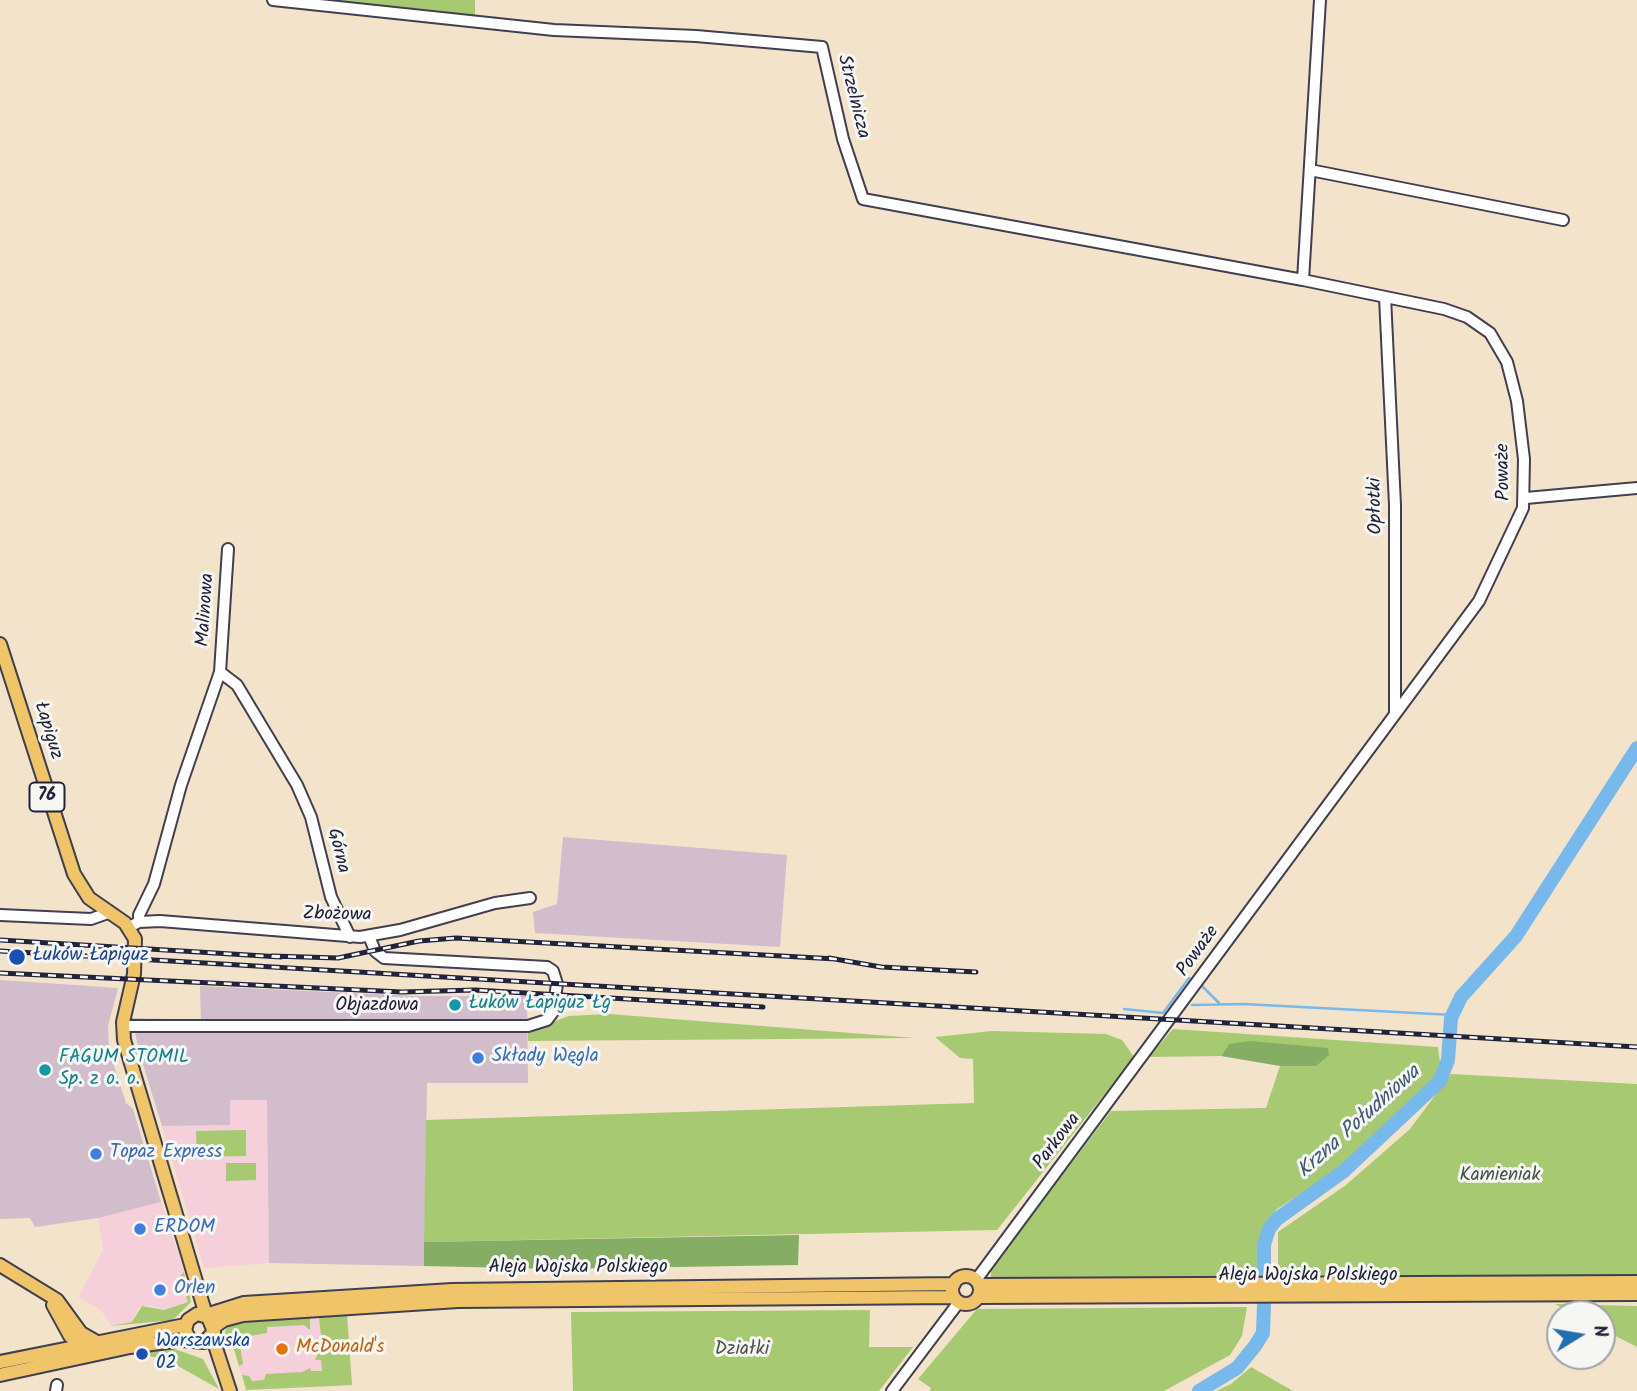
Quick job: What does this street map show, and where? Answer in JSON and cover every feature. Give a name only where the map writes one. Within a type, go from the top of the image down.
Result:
[{"type":"main road","name":"Łapiguz","points":[[0,644],[70,865],[84,892],[108,913],[134,924]]},
{"type":"main road","points":[[134,924],[136,948],[123,1026],[128,1053],[195,1273],[195,1319],[225,1375],[230,1391]]},
{"type":"main road","points":[[0,1265],[57,1300],[81,1333],[98,1346]]},
{"type":"main road","points":[[962,1276],[978,1287],[970,1304],[955,1294],[962,1276]]},
{"type":"main road","name":"Aleja Wojska Polskiego","points":[[978,1287],[1637,1282]]},
{"type":"main road","name":"Aleja Wojska Polskiego","points":[[978,1287],[1637,1294]]},
{"type":"main road","name":"Aleja Wojska Polskiego","points":[[98,1346],[244,1303],[452,1290],[955,1294]]},
{"type":"main road","points":[[42,1291],[78,1345]]},
{"type":"main road","name":"Aleja Wojska Polskiego","points":[[98,1346],[205,1336],[224,1320],[243,1315],[458,1301],[955,1294]]},
{"type":"main road","points":[[50,1350],[62,1339],[61,1318]]},
{"type":"main road","points":[[195,1319],[205,1336]]},
{"type":"main road","points":[[0,1362],[78,1345],[98,1346]]},
{"type":"main road","points":[[0,1374],[98,1346]]},
{"type":"street","name":"Strzelnicza","points":[[274,0],[578,32],[696,36],[822,47],[840,127],[863,199],[1303,280]]},
{"type":"street","points":[[1303,280],[1320,0]]},
{"type":"street","points":[[1310,170],[1563,220]]},
{"type":"street","name":"Poważe","points":[[1167,1025],[1479,601],[1515,529],[1526,498],[1517,401],[1507,362],[1490,333],[1467,317],[1303,280]]},
{"type":"street","name":"Opłotki","points":[[1385,297],[1396,518],[1395,715]]},
{"type":"street","points":[[1526,498],[1637,488]]},
{"type":"street","name":"Malinowa","points":[[134,924],[154,884],[181,785],[220,672],[228,550]]},
{"type":"street","name":"Górna","points":[[220,672],[237,685],[290,774],[311,817],[331,897],[350,937]]},
{"type":"street","name":"Zbożowa","points":[[134,924],[369,936],[495,902],[530,898]]},
{"type":"street","points":[[0,915],[91,919],[108,913]]},
{"type":"street","name":"Objazdowa","points":[[123,1026],[528,1027],[547,1020],[553,1012],[557,984],[554,973],[547,967],[384,958],[375,951],[369,936]]},
{"type":"street","name":"Parkowa","points":[[978,1287],[1167,1025]]},
{"type":"street","points":[[892,1391],[955,1294]]},
{"type":"shaded area","points":[[563,837],[787,855],[780,947],[535,933],[533,912],[557,904]]},
{"type":"shaded area","points":[[0,980],[118,988],[108,1026],[109,1050],[126,1103],[133,1109],[161,1202],[98,1218],[35,1227],[30,1218],[0,1219]]},
{"type":"shaded area","points":[[200,986],[417,996],[527,996],[528,1083],[427,1083],[424,1266],[269,1263],[267,1100],[230,1100],[230,1125],[162,1126],[139,1051],[132,1018],[201,1020]]},
{"type":"shaded area","points":[[230,1099],[267,1100],[269,1263],[204,1268],[162,1126],[230,1125]]},
{"type":"shaded area","points":[[161,1202],[184,1272],[180,1276],[189,1301],[164,1310],[148,1305],[138,1308],[132,1322],[111,1326],[101,1310],[78,1297],[103,1250],[98,1218]]},
{"type":"shaded area","points":[[347,1315],[352,1385],[246,1390],[227,1327],[248,1322]]},
{"type":"green space","points":[[315,0],[475,0],[475,16]]},
{"type":"green space","points":[[609,1014],[915,1038],[528,1041],[528,1031],[569,1016]]},
{"type":"green space","points":[[1173,1029],[1438,1047],[1441,1071],[1427,1088],[1330,1175],[1277,1209],[1264,1225],[1259,1241],[1259,1277],[991,1277],[991,1269],[1111,1111],[1266,1108],[1280,1066],[1316,1066],[1229,1044],[1221,1056],[1149,1057]]},
{"type":"green space","points":[[992,1031],[1106,1034],[1122,1040],[1134,1057],[997,1230],[424,1242],[426,1120],[974,1103],[973,1059],[960,1058],[935,1037]]},
{"type":"green space","points":[[1250,1041],[1328,1048],[1329,1055],[1316,1066],[1280,1066],[1221,1056],[1229,1044]]},
{"type":"green space","name":"Kamieniak","points":[[1451,1074],[1637,1084],[1637,1276],[1278,1278],[1278,1232],[1346,1185],[1410,1129]]},
{"type":"green space","points":[[246,1130],[246,1156],[197,1157],[196,1131]]},
{"type":"green space","points":[[226,1163],[256,1163],[256,1180],[226,1181]]},
{"type":"green space","points":[[799,1235],[798,1265],[555,1269],[424,1266],[424,1242]]},
{"type":"green space","points":[[184,1272],[191,1302],[173,1320],[111,1326],[132,1322],[142,1306],[164,1310],[188,1302],[180,1276]]},
{"type":"green space","points":[[1616,1305],[1637,1306],[1637,1347],[1616,1336]]},
{"type":"green space","points":[[1247,1307],[1242,1336],[1230,1355],[1164,1391],[930,1391],[931,1388],[918,1379],[977,1309]]},
{"type":"green space","name":"Działki","points":[[870,1310],[869,1347],[913,1347],[879,1391],[573,1391],[571,1312]]},
{"type":"green space","points":[[347,1315],[352,1385],[246,1390],[242,1375],[249,1376],[252,1381],[264,1380],[266,1374],[302,1372],[310,1368],[311,1371],[322,1371],[321,1360],[315,1360],[322,1345],[319,1317]]},
{"type":"green space","points":[[310,1317],[310,1330],[304,1325],[267,1327],[267,1333],[250,1336],[240,1346],[243,1364],[239,1366],[231,1339],[226,1349],[223,1337],[227,1327],[238,1323]]},
{"type":"green space","points":[[172,1348],[203,1359],[219,1389],[162,1357],[152,1357],[143,1352]]},
{"type":"green space","points":[[1251,1367],[1293,1391],[1216,1391],[1231,1384]]},
{"type":"waterway","name":"Krzna Południowa","points":[[1264,1276],[1264,1245],[1269,1229],[1277,1219],[1344,1171],[1440,1081],[1448,1060],[1451,1018],[1461,997],[1516,936],[1637,748]]},
{"type":"waterway","points":[[1124,1009],[1163,1013],[1189,978],[1193,980]]},
{"type":"waterway","points":[[1202,986],[1219,1003]]},
{"type":"waterway","points":[[1192,1005],[1244,1004],[1453,1015]]},
{"type":"waterway","name":"Krzna Południowa","points":[[1199,1391],[1237,1368],[1255,1346],[1263,1333],[1264,1305]]},
{"type":"railway","points":[[272,956],[338,958],[419,941],[456,938],[836,959]]},
{"type":"railway","points":[[0,940],[281,957]]},
{"type":"railway","points":[[0,951],[1637,1047]]},
{"type":"railway","points":[[829,958],[881,967],[976,972]]},
{"type":"railway","points":[[0,973],[402,992],[475,990],[763,1007]]},
{"type":"place","name":"Łuków Łapiguz","points":[[17,957]]},
{"type":"place","name":"Łuków Łapiguz Łg","points":[[455,1005]]},
{"type":"place","name":"Składy Węgla","points":[[478,1058]]},
{"type":"place","name":"FAGUM STOMIL Sp. z o. o.","points":[[45,1070]]},
{"type":"place","name":"Topaz Express","points":[[96,1154]]},
{"type":"place","name":"ERDOM","points":[[140,1229]]},
{"type":"place","name":"Orlen","points":[[160,1290]]},
{"type":"place","name":"McDonald's","points":[[282,1349]]},
{"type":"place","name":"Warszawska 02","points":[[142,1354]]}]
